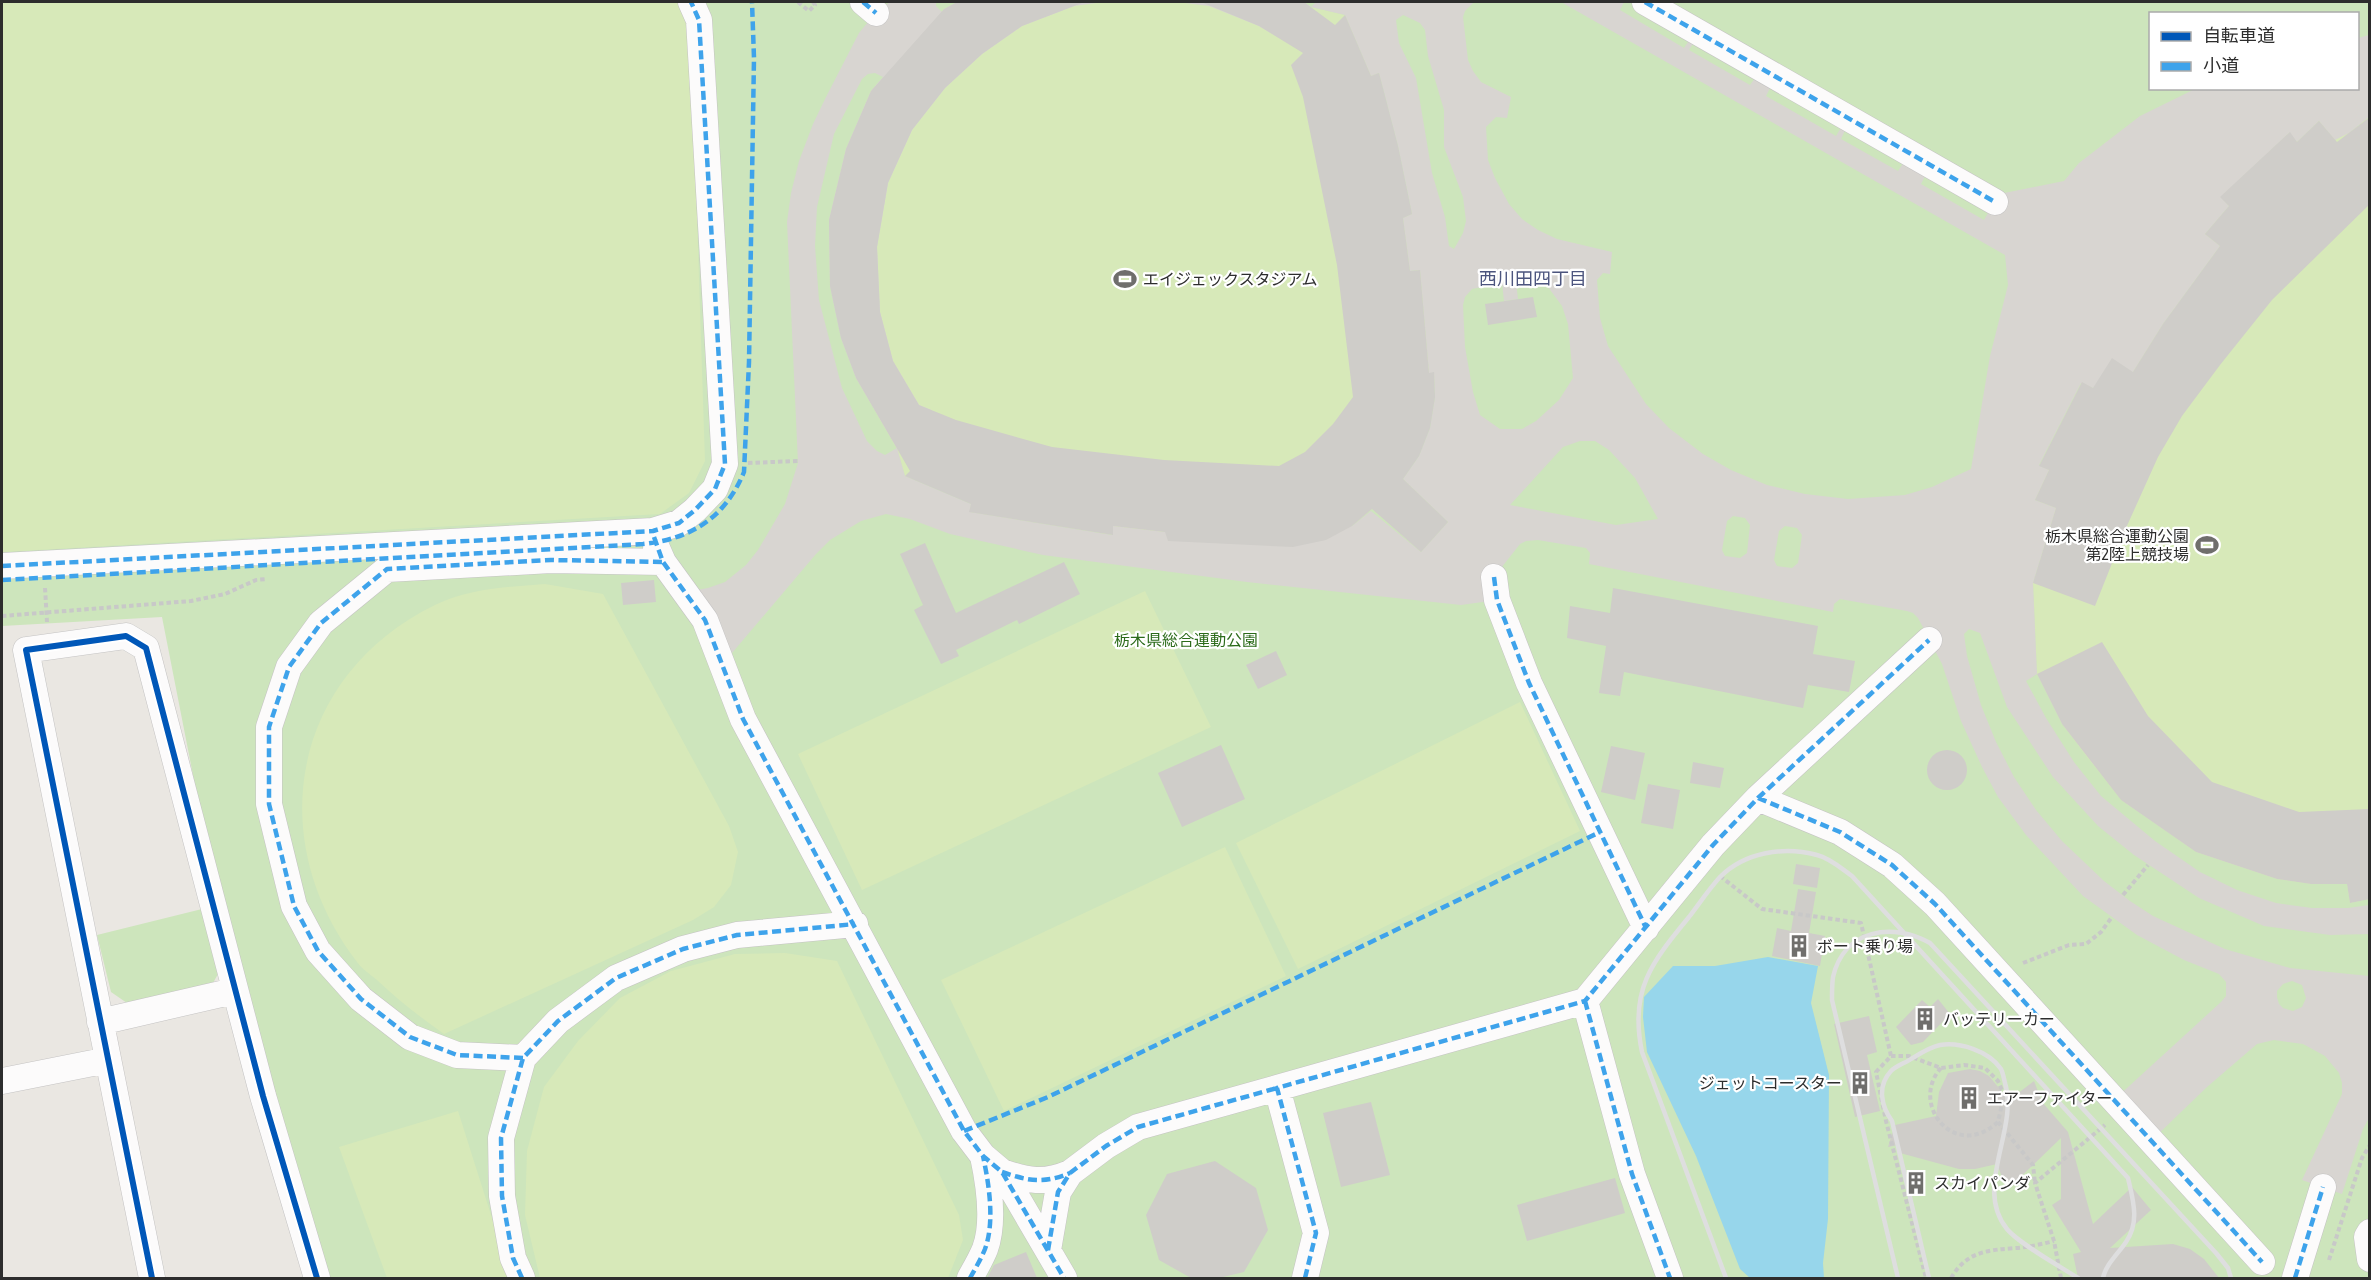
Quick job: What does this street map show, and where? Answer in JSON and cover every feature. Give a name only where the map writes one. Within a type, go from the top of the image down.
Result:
[{"type":"street","points":[[2,566],[653,531],[680,523],[715,489],[724,462],[699,20],[691,2]]},
{"type":"street","points":[[1645,2],[1995,202]]},
{"type":"street","points":[[653,531],[663,562],[705,620],[743,719],[964,1131],[992,1165],[1064,1278]]},
{"type":"street","points":[[523,1058],[457,1055],[410,1038],[361,999],[318,951],[294,906],[269,804],[270,727],[289,667],[321,623],[387,569],[551,560],[663,562]]},
{"type":"street","points":[[1494,577],[1501,612],[1529,683],[1646,928]]},
{"type":"street","points":[[152,1278],[26,650],[126,636],[146,648],[234,991],[317,1278]]},
{"type":"street","points":[[992,1165],[1034,1181],[1054,1180],[1070,1173],[1106,1146],[1138,1127],[1585,1001],[1701,860],[1758,798],[1929,640]]},
{"type":"street","points":[[1758,798],[1840,832],[1892,865],[1935,904],[2262,1262]]},
{"type":"street","points":[[522,1278],[513,1258],[502,1196],[501,1138],[523,1058],[558,1021],[616,978],[683,949],[737,935],[855,924]]},
{"type":"street","points":[[100,1022],[234,991]]},
{"type":"street","points":[[1585,1001],[1632,1174],[1670,1278]]},
{"type":"street","points":[[2,1080],[108,1060]]},
{"type":"street","points":[[1277,1088],[1316,1233],[1305,1278]]},
{"type":"street","points":[[970,1278],[985,1248],[990,1223],[988,1178],[992,1165]]},
{"type":"street","points":[[1048,1250],[1058,1191],[1070,1173]]},
{"type":"street","points":[[2295,1278],[2323,1187]]},
{"type":"street","points":[[2370,1232],[2367,1237],[2370,1259]]},
{"type":"path","points":[[798,2],[809,11],[815,5],[813,2]]},
{"type":"path","points":[[724,462],[798,461]]},
{"type":"path","points":[[45,578],[46,613]]},
{"type":"path","points":[[2,616],[190,601],[225,594],[256,580],[268,579]]},
{"type":"path","points":[[1701,860],[1762,909],[1862,923],[1891,1056]]},
{"type":"path","points":[[2123,895],[2148,865]]},
{"type":"path","points":[[2006,981],[2024,962],[2069,945],[2086,944],[2101,933],[2112,917]]},
{"type":"path","points":[[1926,1278],[1886,1121],[1876,1072],[1891,1056],[1909,1056],[1941,1068],[1964,1065],[1985,1068],[1998,1081],[2004,1095],[1998,1122],[1987,1132],[1974,1136],[1960,1135],[1937,1121],[1932,1108],[1933,1076],[1941,1068]]},
{"type":"path","points":[[2035,1184],[2123,1108]]},
{"type":"path","points":[[1998,1122],[2033,1165],[2035,1184],[2055,1241],[2061,1278]]},
{"type":"path","points":[[2326,1269],[2362,1158],[2370,1145]]},
{"type":"path","points":[[1951,1278],[1957,1268],[1971,1256],[1996,1248],[2017,1248],[2055,1241]]},
{"type":"green space","name":"栃木県総合運動公園","points":[[2,2],[2369,2],[2369,1276],[2366,1278],[328,1278],[244,1035],[162,617],[2,626]]},
{"type":"green space","points":[[2,2],[679,2],[691,36],[705,461],[689,493],[660,514],[2,552]]},
{"type":"green space","name":"エイジェックスタジアム","points":[[957,2],[1304,2],[1311,7],[1345,15],[1371,76],[1379,73],[1412,214],[1403,218],[1410,271],[1420,270],[1429,372],[1434,372],[1434,402],[1424,441],[1403,479],[1448,522],[1421,552],[1372,509],[1352,526],[1293,547],[1168,541],[1165,532],[1113,535],[969,512],[971,503],[905,476],[897,449],[856,378],[830,286],[829,220],[846,149],[871,91],[944,9]]},
{"type":"green space","name":"栃木県総合運動公園 第2陸上競技場","points":[[2369,117],[2369,899],[2350,903],[2347,884],[2311,884],[2277,879],[2196,852],[2121,800],[2088,758],[2062,724],[2037,674],[2033,583],[2055,509],[2035,500],[2048,470],[2039,466],[2082,382],[2133,372],[2163,324],[2220,246],[2205,234],[2229,206],[2220,197],[2290,132],[2297,142],[2319,121],[2349,133]]},
{"type":"green space","points":[[545,584],[603,594],[729,826],[738,852],[731,885],[714,907],[693,920],[444,1034],[361,967],[327,914],[309,864],[302,813],[307,763],[322,716],[349,673],[387,635],[448,599],[489,589]]},
{"type":"green space","points":[[1145,591],[1211,727],[862,890],[798,754]]},
{"type":"green space","points":[[1520,702],[1580,831],[1298,969],[1236,843]]},
{"type":"green space","points":[[1225,847],[1286,976],[1004,1111],[941,980]]},
{"type":"green space","points":[[202,909],[218,974],[213,983],[127,1003],[111,992],[97,935]]},
{"type":"green space","points":[[785,953],[837,961],[959,1215],[963,1240],[948,1278],[540,1278],[525,1215],[527,1151],[544,1087],[578,1041],[620,998],[671,971],[735,954]]},
{"type":"green space","points":[[458,1111],[511,1278],[387,1278],[339,1147]]},
{"type":"shaded area","points":[[890,2],[936,2],[936,6],[942,12],[957,2],[1104,2],[1074,6],[1022,26],[982,54],[945,88],[912,130],[888,183],[877,247],[880,312],[893,361],[919,405],[931,410],[897,448],[905,476],[971,504],[970,512],[1112,535],[1113,526],[1165,532],[1352,526],[1371,511],[1421,552],[1448,522],[1403,479],[1419,456],[1430,428],[1435,397],[1434,373],[1429,373],[1420,270],[1410,271],[1403,218],[1412,214],[1398,146],[1379,73],[1371,76],[1345,15],[1311,7],[1316,2],[1474,2],[1465,11],[1463,17],[1468,60],[1481,82],[1511,97],[1507,118],[1496,117],[1486,127],[1488,160],[1495,178],[1509,204],[1522,219],[1538,230],[1557,239],[1612,252],[1610,274],[1603,273],[1597,280],[1600,318],[1608,346],[1646,404],[1669,428],[1703,454],[1731,470],[1767,485],[1805,494],[1848,499],[1905,495],[1932,487],[1971,469],[1990,356],[2008,285],[2005,255],[1561,2],[1624,2],[1620,10],[1684,48],[1690,39],[1694,42],[1689,50],[1750,85],[1755,78],[1771,86],[1766,96],[1836,136],[1842,126],[1846,128],[1841,139],[1898,171],[1904,162],[1926,174],[1921,184],[1984,220],[1999,194],[2064,181],[2079,163],[2140,116],[2193,90],[2359,90],[2359,38],[2369,35],[2369,117],[2349,133],[2335,140],[2319,121],[2297,142],[2289,133],[2221,197],[2229,206],[2205,234],[2220,246],[2163,324],[2133,372],[2093,388],[2081,383],[2039,465],[2049,470],[2035,500],[2056,508],[2033,583],[2037,674],[2026,681],[2074,762],[2101,796],[2155,841],[2200,872],[2237,890],[2276,903],[2312,908],[2348,908],[2369,905],[2369,934],[2330,935],[2264,926],[2199,898],[2134,855],[2098,826],[2053,777],[2007,707],[1980,633],[1969,629],[1964,634],[1967,656],[1981,705],[2014,777],[2036,810],[2062,841],[2104,881],[2153,916],[2225,949],[2290,968],[2369,976],[2369,1118],[2363,1129],[2342,1194],[2302,1180],[2342,1094],[2339,1073],[2325,1056],[2303,1044],[2274,1040],[2257,1044],[2207,1087],[2152,1140],[2115,1099],[2221,1002],[2226,996],[2226,982],[2219,974],[2184,960],[2137,935],[2083,896],[2026,835],[1998,797],[1982,767],[1961,721],[1942,664],[1918,618],[1907,611],[1840,599],[1834,604],[1833,612],[1589,564],[1590,553],[1586,548],[1538,540],[1520,544],[1494,577],[1497,600],[1461,605],[1247,582],[1043,555],[950,534],[910,519],[886,514],[861,521],[830,540],[816,554],[732,653],[732,671],[685,592],[725,582],[746,565],[758,550],[785,504],[798,463],[787,222],[791,193],[799,161],[813,124],[859,33],[877,11]],"holes":[[[1403,15],[1420,23],[1425,30],[1428,56],[1444,110],[1444,147],[1463,197],[1466,221],[1463,233],[1454,249],[1449,246],[1445,217],[1432,173],[1416,78],[1399,43],[1396,20]],[[875,73],[883,77],[871,91],[846,149],[829,220],[830,286],[841,338],[856,378],[897,448],[885,455],[867,441],[842,388],[819,300],[815,246],[817,207],[834,134],[862,79],[868,74]],[[1527,281],[1548,287],[1562,306],[1568,324],[1573,378],[1559,400],[1536,421],[1522,429],[1500,429],[1480,415],[1473,392],[1465,347],[1463,305],[1465,297],[1472,289],[1502,283],[1504,301],[1518,299],[1516,282]],[[1580,441],[1595,441],[1609,450],[1635,478],[1658,519],[1616,525],[1510,505],[1563,447]],[[1733,516],[1745,518],[1750,525],[1747,553],[1740,558],[1725,556],[1722,550],[1727,521]],[[1785,526],[1797,528],[1802,535],[1798,563],[1792,568],[1777,566],[1774,560],[1779,531]],[[2292,981],[2302,985],[2306,998],[2302,1007],[2293,1011],[2279,1004],[2277,991],[2283,984]]]},
{"type":"shaded area","points":[[1177,2],[1304,2],[1311,7],[1281,39],[1259,26],[1209,6]]},
{"type":"water","points":[[1768,957],[1818,966],[1811,1003],[1829,1075],[1828,1219],[1823,1263],[1824,1278],[1750,1278],[1740,1269],[1696,1156],[1647,1052],[1643,1017],[1644,997],[1673,966],[1715,966]]},
{"type":"building","points":[[957,2],[1082,3],[1022,26],[982,54],[945,88],[912,130],[888,183],[877,247],[880,312],[893,361],[919,405],[956,420],[1052,447],[1164,460],[1279,466],[1305,452],[1333,424],[1353,397],[1337,265],[1303,97],[1291,65],[1303,53],[1259,26],[1201,2],[1304,2],[1335,25],[1345,15],[1371,76],[1379,73],[1398,146],[1412,214],[1403,218],[1410,271],[1420,270],[1429,373],[1434,372],[1435,397],[1430,428],[1419,456],[1403,479],[1448,522],[1421,552],[1372,509],[1352,526],[1326,540],[1293,547],[1168,541],[1165,532],[1113,526],[1113,535],[969,512],[971,504],[905,476],[910,471],[856,378],[841,338],[830,286],[829,220],[846,149],[871,91],[944,9]]},
{"type":"building","points":[[2370,117],[2370,204],[2272,300],[2182,416],[2158,457],[2126,528],[2095,606],[2033,583],[2056,508],[2035,500],[2049,470],[2039,466],[2082,382],[2093,388],[2112,358],[2133,372],[2163,324],[2220,246],[2205,234],[2229,206],[2220,197],[2290,132],[2297,142],[2319,121],[2337,142]]},
{"type":"building","points":[[1533,297],[1537,317],[1488,325],[1485,304]]},
{"type":"building","points":[[925,543],[956,613],[1064,562],[1080,594],[1019,624],[1017,620],[956,650],[959,656],[941,664],[914,610],[923,605],[900,554]]},
{"type":"building","points":[[654,580],[656,602],[623,605],[621,583]]},
{"type":"building","points":[[1613,588],[1818,626],[1813,654],[1855,661],[1849,692],[1808,685],[1803,708],[1624,672],[1620,696],[1599,693],[1606,646],[1567,638],[1570,606],[1610,613]]},
{"type":"building","points":[[2102,642],[2148,716],[2212,782],[2299,812],[2370,809],[2370,899],[2350,903],[2347,884],[2311,884],[2277,879],[2196,852],[2121,800],[2062,724],[2037,674]]},
{"type":"building","points":[[1276,651],[1287,675],[1258,689],[1246,665]]},
{"type":"building","points":[[1221,745],[1245,799],[1182,827],[1158,773]]},
{"type":"building","points":[[1611,746],[1645,753],[1635,800],[1601,792]]},
{"type":"building","points":[[1947,750],[1955,751],[1961,756],[1966,762],[1966,778],[1961,784],[1955,789],[1947,790],[1939,789],[1933,784],[1928,778],[1927,770],[1928,762],[1933,756],[1939,751]]},
{"type":"building","points":[[1693,762],[1724,768],[1720,788],[1690,783]]},
{"type":"building","points":[[1648,784],[1680,790],[1673,829],[1641,823]]},
{"type":"building","points":[[1796,864],[1820,868],[1817,888],[1793,884]]},
{"type":"building","name":"ボート乗り場","points":[[1798,889],[1816,892],[1809,933],[1825,936],[1820,966],[1772,956],[1777,928],[1791,931]]},
{"type":"building","points":[[1938,999],[1950,1014],[1923,1042],[1911,1045],[1896,1027],[1922,1000],[1930,1007]]},
{"type":"building","name":"ジェットコースター","points":[[1869,1016],[1877,1052],[1867,1055],[1880,1111],[1855,1117],[1834,1024]]},
{"type":"building","points":[[1970,1069],[1989,1076],[2009,1100],[2034,1081],[2042,1102],[2068,1132],[2093,1224],[2132,1187],[2151,1210],[2110,1248],[2173,1244],[2190,1249],[2204,1259],[2219,1278],[2078,1278],[2073,1254],[2081,1252],[2052,1205],[2061,1199],[2061,1138],[2007,1190],[1997,1164],[1975,1169],[1959,1169],[1900,1153],[1898,1145],[1888,1147],[1895,1125],[1936,1116],[1939,1092],[1948,1073]]},
{"type":"building","points":[[1371,1102],[1390,1175],[1341,1187],[1323,1113]]},
{"type":"building","points":[[1215,1161],[1256,1188],[1268,1230],[1244,1272],[1219,1278],[1191,1278],[1159,1260],[1146,1215],[1167,1174]]},
{"type":"building","points":[[1615,1178],[1625,1213],[1527,1241],[1517,1205]]},
{"type":"building","points":[[1026,1252],[1037,1278],[987,1278],[994,1265]]},
{"type":"railway","points":[[1726,1278],[1642,1052],[1639,1030],[1641,994],[1654,963],[1664,948],[1720,877],[1741,862],[1778,851],[1804,852],[1822,856],[1852,876],[2128,1178],[2134,1211],[2133,1227],[2126,1242],[2109,1264],[2103,1278]]},
{"type":"railway","points":[[1898,1278],[1832,1000],[1833,977],[1839,961],[1848,948],[1872,934],[1886,932],[1916,936],[1930,943],[2216,1253],[2228,1268],[2231,1278]]},
{"type":"railway","points":[[1929,1278],[1892,1121],[1883,1103],[1882,1089],[1887,1077],[1895,1068],[1929,1049],[1948,1044],[1982,1053],[1996,1063],[2003,1074],[2008,1101],[1995,1177],[1994,1195],[1998,1213],[2013,1235],[2078,1278]]},
{"type":"marked path","points":[[2,566],[653,531],[679,523],[695,510],[715,489],[725,464],[699,20],[691,2]]},
{"type":"marked path","points":[[2,580],[643,544],[676,537],[691,531],[716,514],[727,502],[744,472],[749,362],[754,58],[752,2]]},
{"type":"marked path","points":[[863,2],[876,13]]},
{"type":"marked path","points":[[1645,2],[1995,202]]},
{"type":"marked path","points":[[654,537],[663,562],[705,620],[743,719],[964,1131],[983,1156],[1002,1172],[1064,1278]]},
{"type":"marked path","points":[[523,1058],[457,1055],[410,1037],[361,999],[318,951],[294,906],[269,804],[269,727],[289,667],[321,623],[387,569],[551,560],[663,562]]},
{"type":"marked path","points":[[1494,577],[1497,600],[1529,683],[1646,928]]},
{"type":"marked path","points":[[1305,1278],[1316,1233],[1277,1088],[1585,1001],[1713,845],[1758,798],[1929,640]]},
{"type":"marked path","points":[[1758,798],[1840,832],[1892,865],[1935,904],[2262,1262]]},
{"type":"marked path","points":[[964,1131],[1048,1097],[1600,832]]},
{"type":"marked path","points":[[522,1278],[513,1258],[502,1196],[501,1138],[523,1058],[558,1021],[616,978],[683,949],[737,935],[855,924]]},
{"type":"marked path","points":[[1585,1001],[1632,1174],[1670,1278]]},
{"type":"marked path","points":[[1048,1250],[1058,1192],[1070,1173],[1106,1146],[1138,1127],[1277,1088]]},
{"type":"marked path","points":[[970,1278],[985,1249],[990,1227],[989,1191],[983,1156]]},
{"type":"marked path","points":[[1002,1172],[1036,1180],[1052,1179],[1070,1173]]},
{"type":"marked path","points":[[2295,1278],[2323,1187]]},
{"type":"cycle path","points":[[152,1278],[26,650],[126,636],[146,648],[263,1096],[317,1278]]},
{"type":"place","name":"エイジェックスタジアム","points":[[1125,279]]},
{"type":"place","name":"栃木県総合運動公園 第2陸上競技場","points":[[2207,545]]},
{"type":"place","name":"ボート乗り場","points":[[1799,946]]},
{"type":"place","name":"バッテリーカー","points":[[1925,1019]]},
{"type":"place","name":"ジェットコースター","points":[[1860,1083]]},
{"type":"place","name":"エアーファイター","points":[[1969,1098]]},
{"type":"place","name":"スカイパンダ","points":[[1916,1183]]},
{"type":"district","name":"西川田四丁目","points":[[1533,279]]}]
